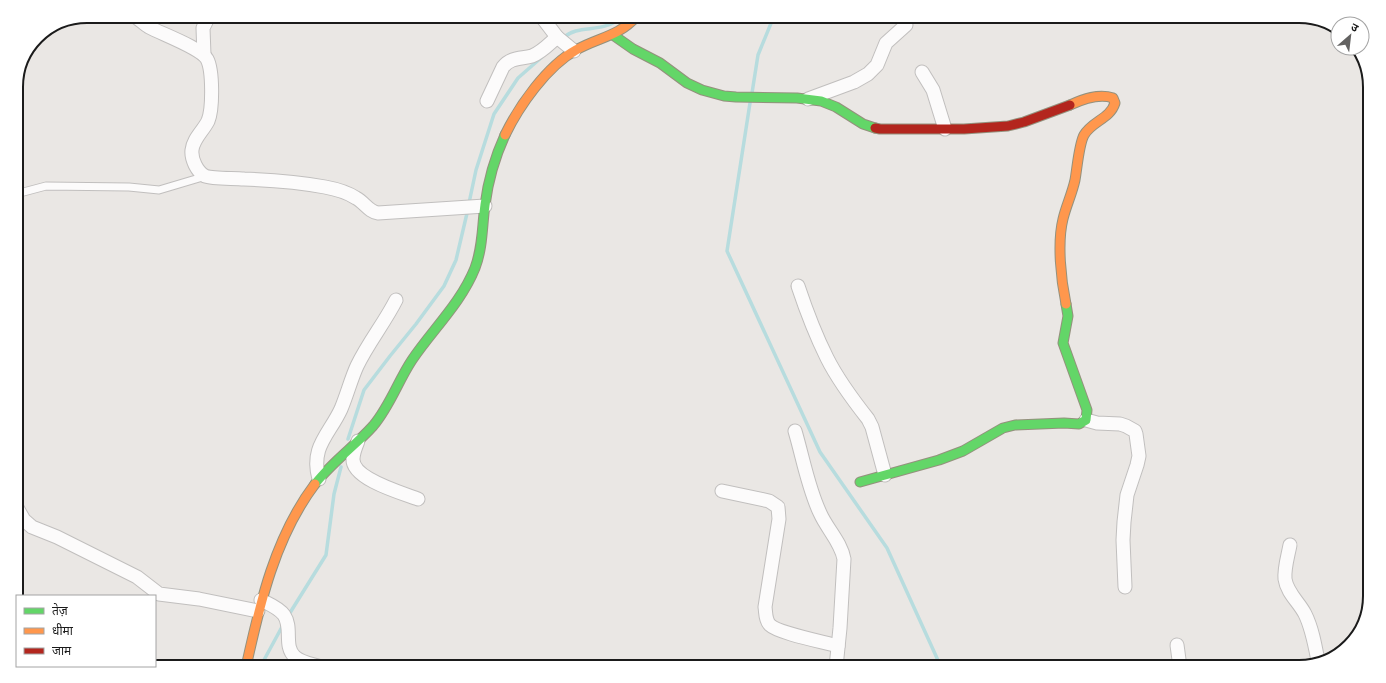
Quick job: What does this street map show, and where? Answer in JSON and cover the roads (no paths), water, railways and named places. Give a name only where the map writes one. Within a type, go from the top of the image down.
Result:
[{"type":"street","points":[[144,23],[192,47],[204,55]]},
{"type":"street","points":[[206,23],[203,28],[204,55],[209,64],[211,82],[210,113],[204,129],[194,144],[192,150],[192,155],[202,174],[206,176],[317,185],[347,193],[358,199],[374,212],[383,213],[485,206]]},
{"type":"street","points":[[546,23],[557,37],[574,51]]},
{"type":"street","points":[[248,660],[260,605],[270,570],[284,539],[309,494],[319,479],[366,434],[381,416],[412,360],[445,319],[465,287],[477,262],[485,206],[493,166],[509,127],[527,99],[547,76],[574,51],[586,44],[620,32],[631,23]]},
{"type":"street","points":[[808,99],[854,82],[868,74],[877,65],[886,43],[906,25]]},
{"type":"street","points":[[613,35],[633,49],[660,63],[697,89],[724,96],[808,99],[822,101],[830,104],[870,128],[964,129],[1008,126],[1024,122],[1084,99],[1097,96],[1110,96],[1115,101],[1113,109],[1090,127],[1083,137],[1072,194],[1063,219],[1061,242],[1062,283],[1068,316],[1063,343],[1087,410],[1086,420]]},
{"type":"street","points":[[487,101],[503,67],[507,62],[531,56],[539,52],[557,37]]},
{"type":"street","points":[[922,72],[933,90],[945,129]]},
{"type":"street","points":[[798,286],[812,325],[827,359],[872,427],[885,475]]},
{"type":"street","points":[[319,479],[316,461],[320,446],[341,409],[363,355],[389,315],[396,300]]},
{"type":"street","points":[[860,482],[939,460],[963,451],[1003,428],[1015,425],[1057,423],[1079,424],[1086,420],[1097,423],[1120,424],[1126,426],[1135,431],[1139,456],[1127,495],[1124,522],[1123,540],[1125,587]]},
{"type":"street","points":[[795,431],[814,498],[821,515],[842,549],[844,559],[837,660]]},
{"type":"street","points":[[358,441],[353,459],[356,470],[384,486],[418,499]]},
{"type":"street","points":[[722,491],[769,501],[778,507],[779,519],[765,607],[766,618],[769,624],[777,629],[838,646]]},
{"type":"street","points":[[23,518],[32,527],[57,537],[137,577],[159,594],[260,605],[280,611],[286,619],[291,653],[300,660]]},
{"type":"street","points":[[1290,545],[1285,570],[1286,585],[1304,612],[1309,623],[1317,658]]},
{"type":"street","points":[[1177,645],[1179,660]]},
{"type":"lane","points":[[23,192],[46,186],[129,187],[159,190],[206,176]]},
{"type":"waterway","points":[[563,38],[568,34],[579,30],[602,27],[612,23]]},
{"type":"waterway","points":[[752,93],[758,55],[771,23]]},
{"type":"waterway","points":[[469,203],[476,170],[494,114],[518,78],[542,57]]},
{"type":"waterway","points":[[750,103],[727,251],[820,452],[887,548],[938,660]]},
{"type":"waterway","points":[[348,439],[364,390],[444,286],[456,260],[468,209]]},
{"type":"waterway","points":[[288,616],[326,555],[334,494],[341,467]]},
{"type":"waterway","points":[[264,660],[283,625]]}]
